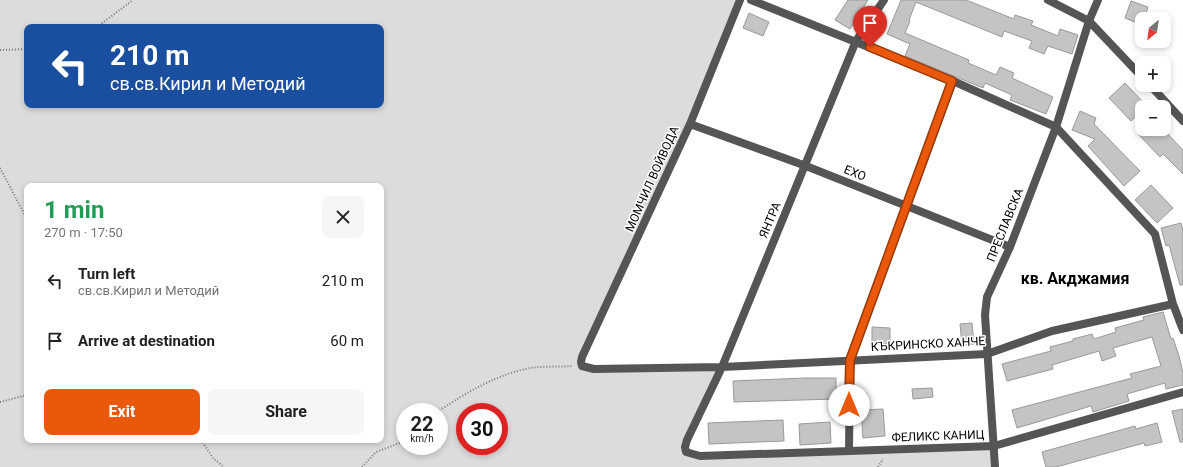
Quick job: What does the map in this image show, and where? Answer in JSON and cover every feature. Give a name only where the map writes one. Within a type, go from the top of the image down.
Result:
[{"type":"street","name":"МОМЧИЛ ВОЙВОДА","points":[[582,366],[582,357],[690,124],[740,0]]},
{"type":"street","points":[[751,0],[856,41],[1056,126],[1155,234],[1173,304],[1183,330]]},
{"type":"street","name":"ЯНТРА","points":[[686,452],[685,447],[687,440],[722,367],[806,166],[856,41],[884,0]]},
{"type":"street","points":[[1048,0],[1089,21],[1135,70]]},
{"type":"street","name":"ПРЕСЛАВСКА","points":[[995,467],[985,315],[987,297],[1010,247],[1056,126],[1089,21],[1098,0]]},
{"type":"street","points":[[849,451],[850,360],[952,81]]},
{"type":"street","points":[[1157,92],[1183,120]]},
{"type":"street","name":"ЕХО","points":[[690,124],[806,166],[1010,247]]},
{"type":"street","name":"КЪКРИНСКО ХАНЧЕ","points":[[582,366],[594,369],[722,367],[987,354],[1052,331],[1173,304]]},
{"type":"street","name":"ФЕЛИКС КАНИЦ","points":[[686,452],[700,456],[994,446],[1183,392]]},
{"type":"path","points":[[101,24],[133,0]]},
{"type":"path","points":[[0,50],[24,49]]},
{"type":"path","points":[[0,168],[24,213]]},
{"type":"path","points":[[448,405],[485,383],[502,376],[530,368],[582,366]]},
{"type":"path","points":[[0,402],[24,396]]},
{"type":"path","points":[[203,443],[213,458],[224,467]]},
{"type":"path","points":[[362,467],[376,452],[396,444]]},
{"type":"shaded area","points":[[0,0],[740,0],[582,366],[722,367],[685,447],[692,455],[994,446],[995,467],[0,467]]},
{"type":"building","points":[[848,0],[868,0],[850,29],[835,20]]},
{"type":"building","points":[[901,0],[966,0],[1014,19],[1015,15],[1033,21],[1031,25],[1058,36],[1060,29],[1078,35],[1072,54],[1048,46],[1044,54],[1029,48],[1032,41],[1004,31],[1002,37],[916,2],[905,33],[969,60],[968,63],[996,75],[1000,67],[1014,73],[1012,78],[1053,97],[1046,114],[1010,100],[1012,95],[985,83],[983,88],[905,56],[910,44],[887,34]]},
{"type":"building","points":[[1131,1],[1148,7],[1146,12],[1135,12],[1135,22],[1125,18]]},
{"type":"building","points":[[749,13],[769,22],[763,36],[743,28]]},
{"type":"building","points":[[1125,83],[1141,100],[1135,100],[1135,117],[1131,121],[1109,98]]},
{"type":"building","points":[[1080,111],[1096,118],[1094,124],[1140,171],[1124,186],[1088,146],[1095,139],[1072,130]]},
{"type":"building","points":[[1140,136],[1170,136],[1183,150],[1183,174],[1163,154],[1160,157]]},
{"type":"building","points":[[1151,185],[1173,208],[1157,223],[1135,200]]},
{"type":"building","points":[[1181,223],[1183,231],[1183,285],[1180,285],[1169,245],[1166,246],[1161,228]]},
{"type":"building","points":[[1163,312],[1171,339],[1173,338],[1179,356],[1183,373],[1183,385],[1166,389],[1165,383],[1127,394],[1129,401],[1093,412],[1091,406],[1017,428],[1012,410],[1132,378],[1130,374],[1161,366],[1152,337],[1113,348],[1116,356],[1102,361],[1099,351],[1052,365],[1053,369],[1007,381],[1002,364],[1051,351],[1050,347],[1073,341],[1073,339],[1092,334],[1094,339],[1116,332],[1115,328],[1144,320],[1143,317]]},
{"type":"building","points":[[972,323],[974,344],[962,345],[960,324]]},
{"type":"building","points":[[872,327],[890,328],[890,344],[872,344]]},
{"type":"building","points":[[836,378],[836,399],[734,402],[733,381]]},
{"type":"building","points":[[932,388],[933,397],[913,399],[912,389]]},
{"type":"building","points":[[866,393],[867,403],[855,403],[855,394]]},
{"type":"building","points":[[883,409],[885,436],[863,438],[861,410]]},
{"type":"building","points":[[1183,409],[1183,442],[1180,442],[1172,411]]},
{"type":"building","points":[[783,420],[784,441],[709,444],[708,423]]},
{"type":"building","points":[[830,422],[831,443],[800,445],[799,424]]},
{"type":"building","points":[[1157,423],[1162,442],[1145,446],[1144,443],[1056,467],[1046,467],[1042,452],[1135,426],[1136,429]]},
{"type":"district","name":"кв. Акджамия","points":[[1075,278]]},
{"type":"route","points":[[849,405],[850,360],[952,81],[870,47]]}]
